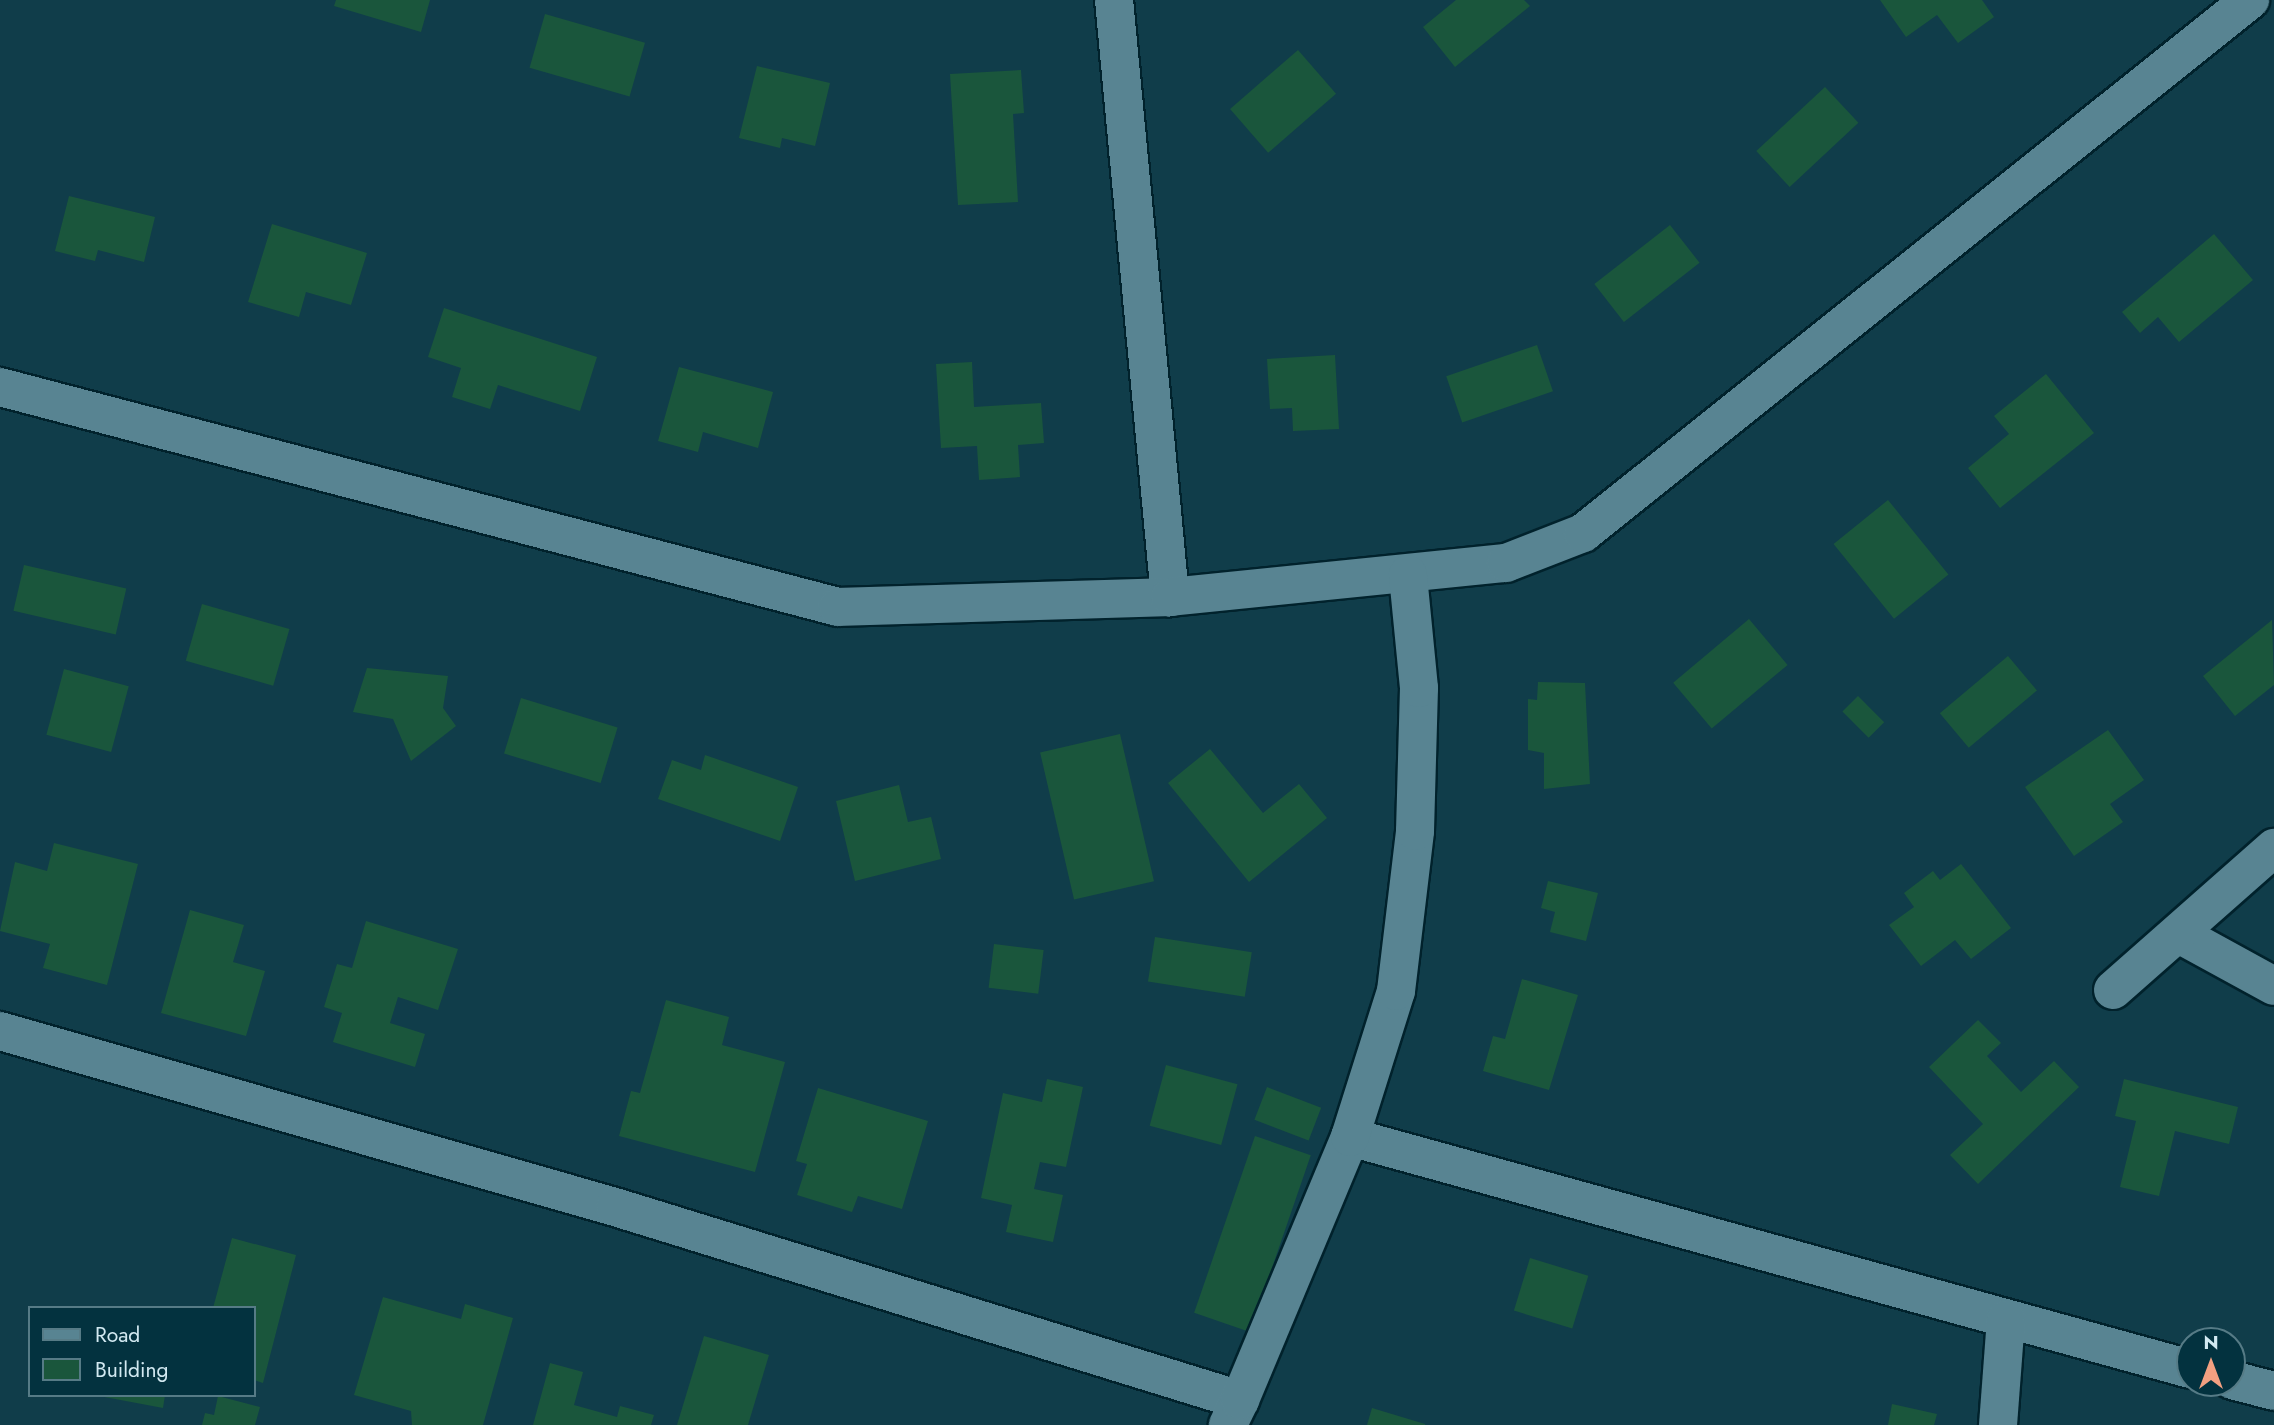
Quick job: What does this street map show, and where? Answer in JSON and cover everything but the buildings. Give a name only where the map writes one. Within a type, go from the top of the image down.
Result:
[{"type":"street","points":[[1114,0],[1170,597]]},
{"type":"street","points":[[0,387],[838,607],[1170,597],[1506,564],[1583,533],[2250,0]]},
{"type":"street","points":[[0,1031],[615,1207],[1234,1413],[1350,1137],[1396,991],[1415,831],[1419,688],[1408,575]]},
{"type":"street","points":[[2113,990],[2274,848]]},
{"type":"street","points":[[2179,934],[2274,986]]},
{"type":"street","points":[[1350,1137],[2176,1364]]},
{"type":"street","points":[[1997,1425],[2006,1319]]},
{"type":"street","points":[[2246,1384],[2274,1391]]}]
